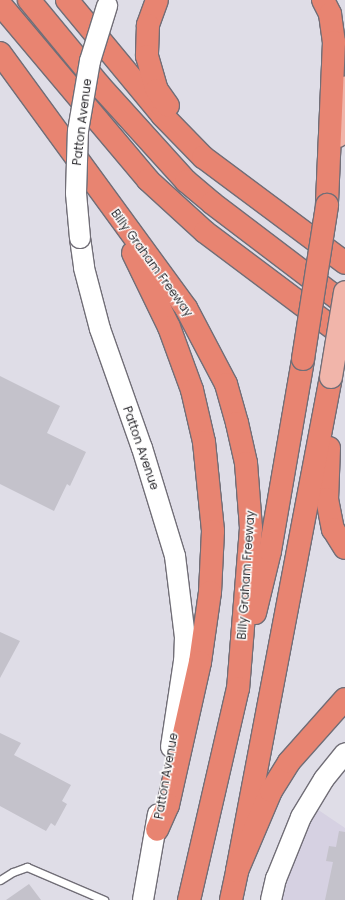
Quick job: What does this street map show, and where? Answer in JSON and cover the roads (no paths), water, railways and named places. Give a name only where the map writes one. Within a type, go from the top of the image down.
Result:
[{"type":"highway","points":[[29,0],[99,85],[186,181],[212,203],[345,304]]},
{"type":"highway","points":[[67,0],[162,115],[204,157],[222,169],[345,263]]},
{"type":"highway","points":[[157,0],[148,25],[146,40],[150,73],[164,101],[209,151],[222,169]]},
{"type":"highway","points":[[238,688],[270,551],[328,205],[334,42],[330,14],[323,0]]},
{"type":"highway","points":[[0,4],[148,180],[205,232],[345,337]]},
{"type":"highway","name":"Billy Graham Freeway","points":[[0,53],[186,308],[200,332],[226,384],[246,462],[251,528],[238,688],[188,900]]},
{"type":"highway","points":[[127,228],[130,248],[169,327],[192,390],[206,455],[214,531],[210,592],[200,662],[168,805],[157,830]]},
{"type":"highway","points":[[331,377],[327,499],[333,529],[345,548]]},
{"type":"highway","points":[[231,900],[331,377]]},
{"type":"highway","points":[[237,871],[271,791],[288,762],[345,699]]},
{"type":"main road","points":[[328,205],[345,88]]},
{"type":"main road","points":[[331,377],[345,292]]},
{"type":"street","name":"Patton Avenue","points":[[109,3],[90,61],[78,131],[76,193],[80,238],[84,268],[100,329],[171,538],[182,596],[184,661],[174,730],[159,803],[157,830],[143,900]]},
{"type":"street","points":[[271,900],[276,879],[301,817],[324,779],[345,753]]},
{"type":"lane","points":[[0,880],[13,872],[27,868],[104,900]]}]
